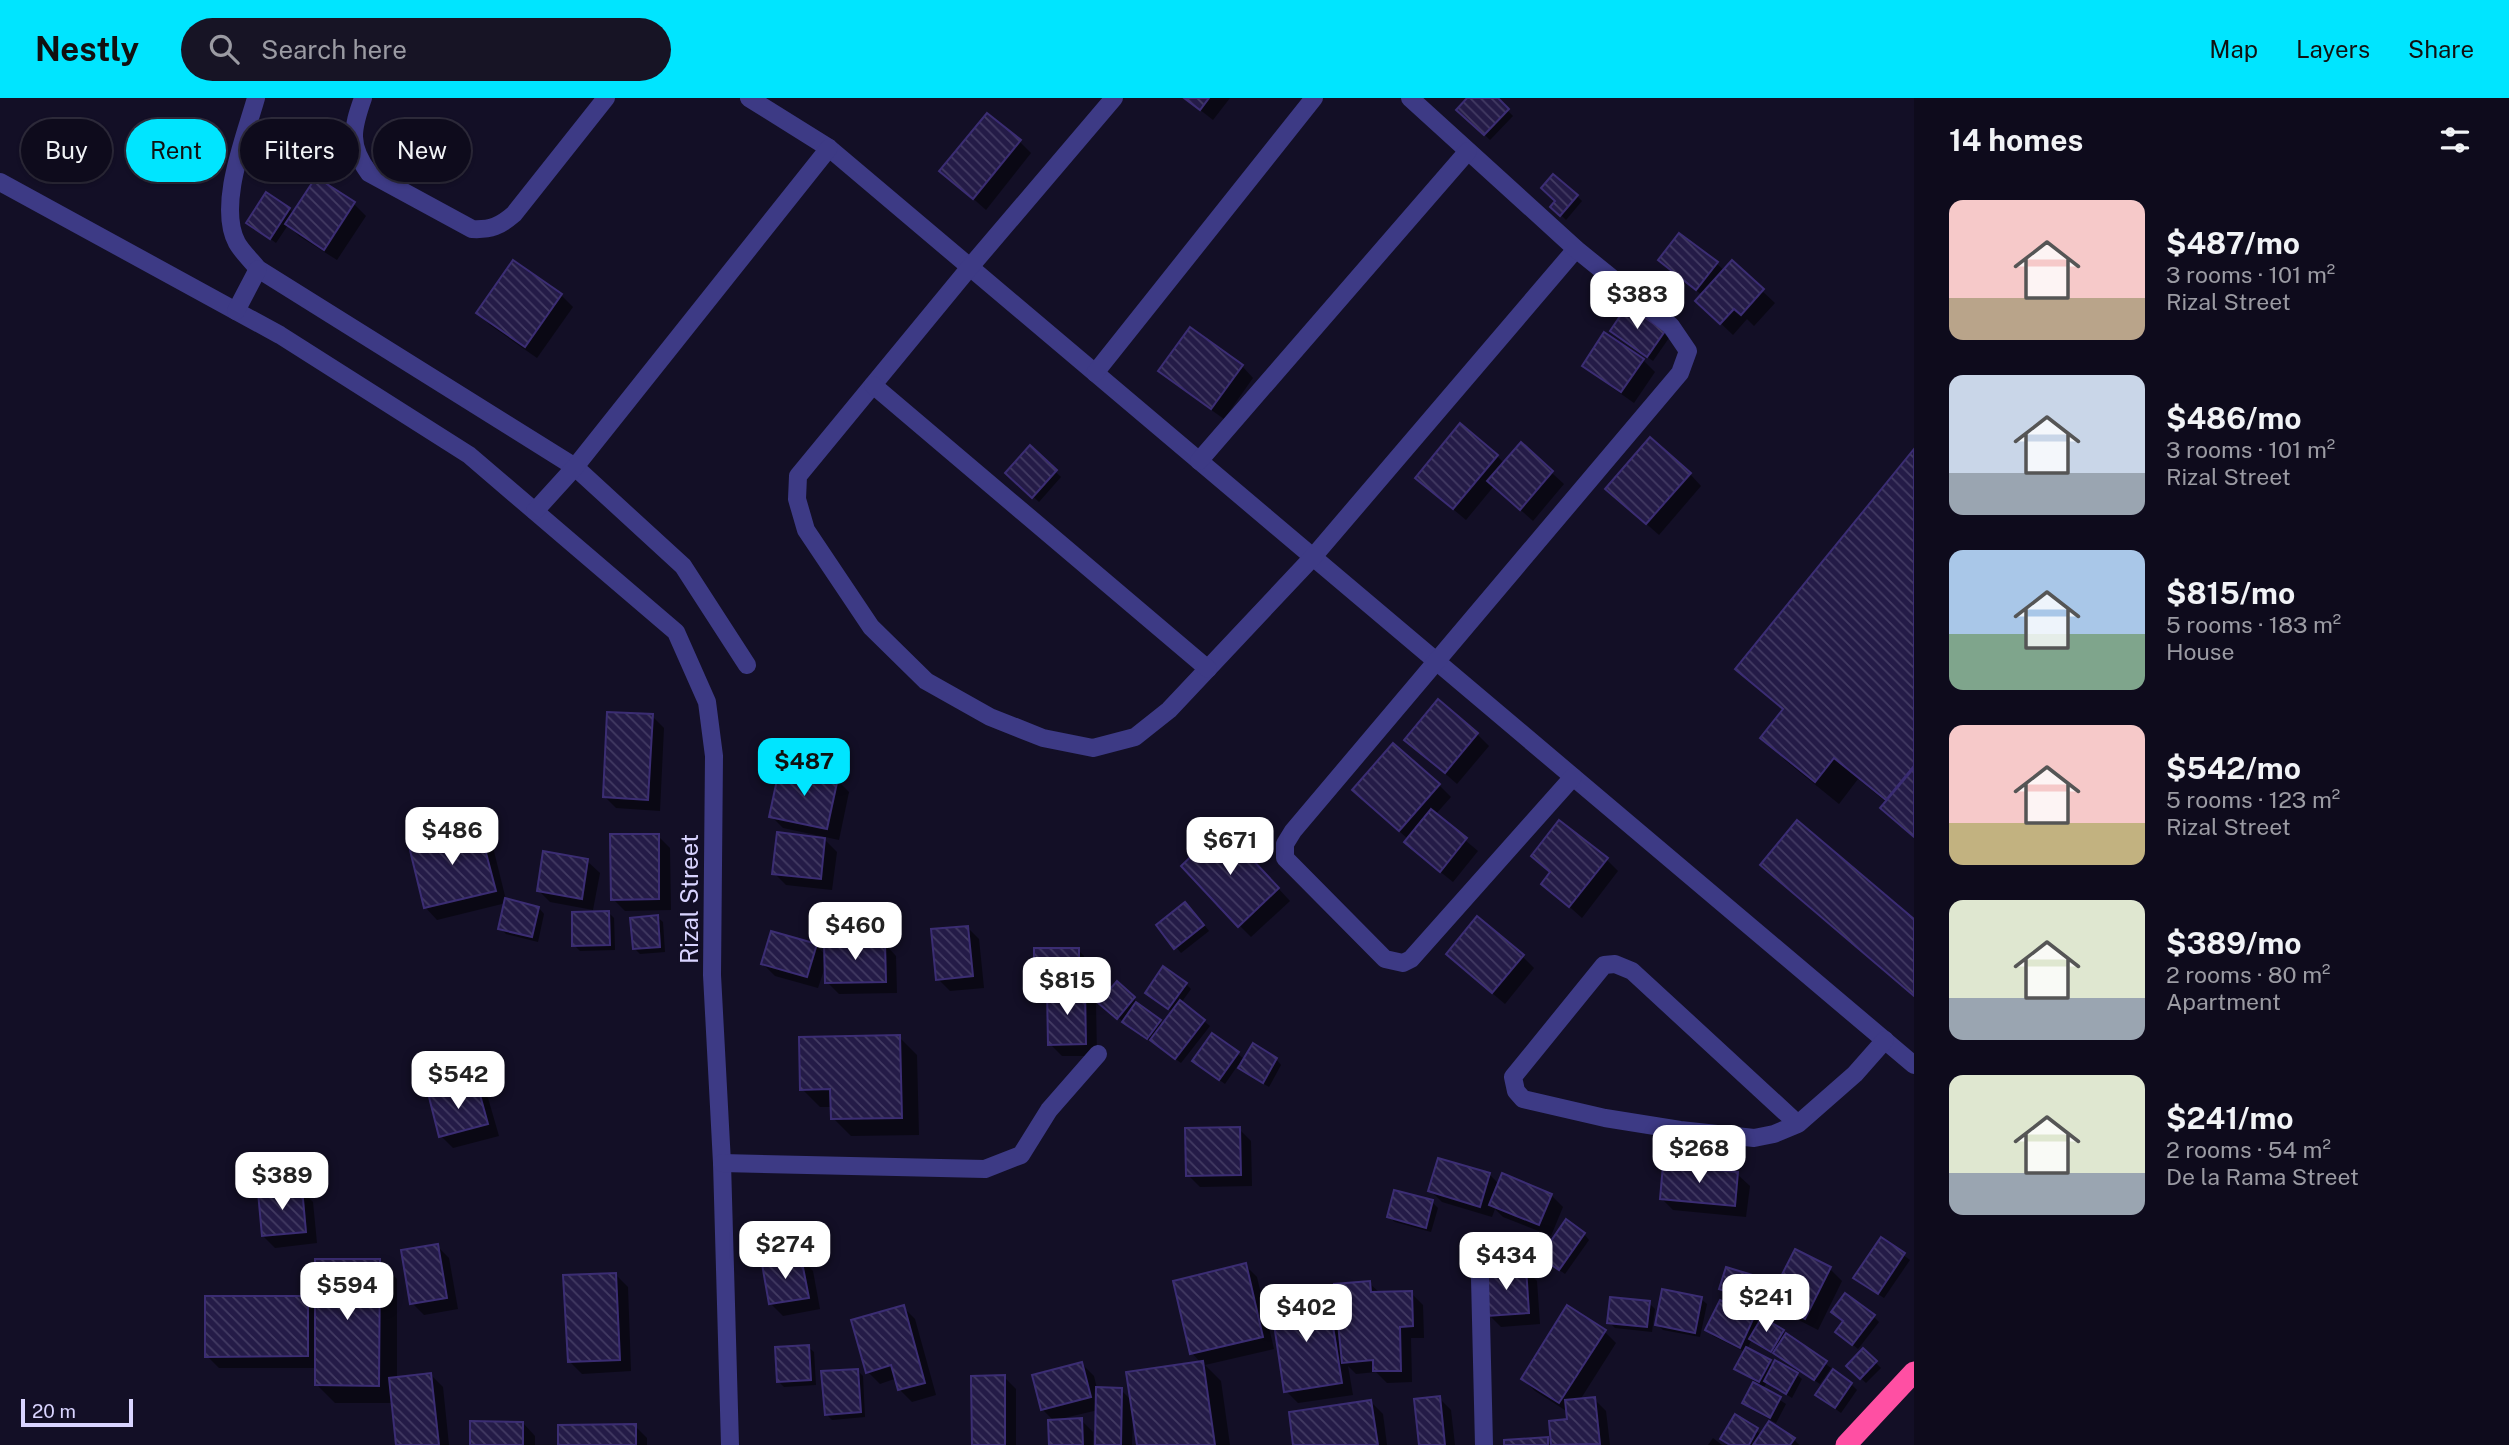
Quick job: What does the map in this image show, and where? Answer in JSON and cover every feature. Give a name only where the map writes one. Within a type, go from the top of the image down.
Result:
[{"type":"highway","points":[[1846,1445],[1914,1372]]},
{"type":"street","points":[[256,98],[233,181],[229,215],[237,243],[258,269],[575,467],[683,566],[747,665]]},
{"type":"street","points":[[363,98],[353,140],[359,160],[369,173],[472,229],[488,230],[503,224],[514,214],[606,98]]},
{"type":"street","points":[[749,98],[829,148],[1914,1065]]},
{"type":"street","points":[[1114,98],[798,476],[797,499],[806,530],[870,627],[926,681],[990,717],[1043,738],[1093,748],[1135,737],[1169,710],[1313,557],[1576,249]]},
{"type":"street","points":[[1095,373],[1314,98]]},
{"type":"street","points":[[1410,98],[1576,249],[1671,326],[1688,351],[1680,373],[1293,831],[1285,844],[1285,858],[1385,959],[1404,963],[1411,959],[1573,777]]},
{"type":"street","points":[[535,511],[575,467],[829,148]]},
{"type":"street","points":[[1199,461],[1468,151]]},
{"type":"street","name":"Rizal Street","points":[[0,182],[281,335],[469,455],[676,632],[707,702],[714,756],[712,975],[722,1163],[730,1445]]},
{"type":"street","points":[[236,311],[258,269]]},
{"type":"street","points":[[873,385],[1208,669]]},
{"type":"street","points":[[1798,1124],[1632,971],[1615,964],[1604,965],[1513,1077],[1516,1091],[1523,1099],[1605,1118],[1754,1138],[1774,1134],[1798,1124],[1855,1074],[1885,1040]]},
{"type":"street","points":[[722,1163],[985,1169],[1021,1155],[1049,1110],[1098,1054]]},
{"type":"street","points":[[1480,1278],[1484,1445]]},
{"type":"building","points":[[1184,98],[1209,98],[1200,110]]},
{"type":"building","points":[[1467,98],[1498,98],[1509,109],[1484,135],[1456,110]]},
{"type":"building","points":[[987,113],[1021,140],[973,199],[939,171]]},
{"type":"building","points":[[1553,174],[1578,195],[1560,216],[1550,207],[1555,201],[1541,188]]},
{"type":"building","points":[[313,182],[324,182],[355,202],[324,250],[285,224]]},
{"type":"building","points":[[266,192],[290,208],[270,239],[246,223]]},
{"type":"building","points":[[1679,233],[1718,262],[1696,290],[1658,260]]},
{"type":"building","points":[[513,260],[562,294],[525,347],[476,313]]},
{"type":"building","points":[[1732,260],[1764,289],[1741,315],[1734,309],[1720,324],[1695,301]]},
{"type":"building","points":[[1627,306],[1665,331],[1647,357],[1610,331]]},
{"type":"building","points":[[1190,327],[1243,365],[1211,409],[1158,371]]},
{"type":"building","points":[[1604,332],[1644,359],[1621,392],[1582,366]]},
{"type":"building","points":[[1460,423],[1498,455],[1453,509],[1415,478]]},
{"type":"building","points":[[1650,437],[1691,473],[1646,524],[1605,489]]},
{"type":"building","points":[[1521,442],[1553,471],[1520,510],[1487,481]]},
{"type":"building","points":[[1030,445],[1057,470],[1032,498],[1005,473]]},
{"type":"building","points":[[1914,449],[1914,766],[1886,800],[1834,758],[1815,782],[1760,738],[1783,709],[1735,669]]},
{"type":"building","points":[[1438,699],[1478,733],[1445,773],[1404,740]]},
{"type":"building","points":[[607,712],[653,714],[648,800],[603,797]]},
{"type":"building","points":[[1393,743],[1440,784],[1399,831],[1352,790]]},
{"type":"building","points":[[780,766],[838,778],[827,829],[769,817]]},
{"type":"building","points":[[1914,768],[1914,837],[1880,808]]},
{"type":"building","points":[[1431,809],[1467,838],[1440,872],[1404,842]]},
{"type":"building","points":[[1559,820],[1608,858],[1569,907],[1541,884],[1550,872],[1531,856]]},
{"type":"building","points":[[1797,820],[1914,919],[1914,996],[1760,865]]},
{"type":"building","points":[[479,826],[496,891],[424,908],[408,842]]},
{"type":"building","points":[[1222,827],[1279,888],[1238,927],[1181,866]]},
{"type":"building","points":[[777,832],[825,838],[821,879],[772,874]]},
{"type":"building","points":[[610,834],[659,834],[659,899],[611,900]]},
{"type":"building","points":[[543,851],[588,859],[582,899],[537,891]]},
{"type":"building","points":[[505,898],[539,907],[532,937],[498,929]]},
{"type":"building","points":[[1185,902],[1204,925],[1174,949],[1156,925]]},
{"type":"building","points":[[609,911],[610,945],[572,946],[572,912]]},
{"type":"building","points":[[658,915],[660,947],[633,949],[630,918]]},
{"type":"building","points":[[1477,916],[1524,955],[1492,993],[1446,954]]},
{"type":"building","points":[[968,926],[973,976],[936,980],[931,929]]},
{"type":"building","points":[[771,931],[817,944],[807,977],[761,964]]},
{"type":"building","points":[[885,942],[886,982],[825,983],[824,943]]},
{"type":"building","points":[[1034,948],[1079,948],[1079,979],[1034,979]]},
{"type":"building","points":[[1163,966],[1187,983],[1168,1009],[1145,993]]},
{"type":"building","points":[[1117,981],[1135,997],[1117,1019],[1098,1003]]},
{"type":"building","points":[[1085,989],[1086,1044],[1048,1045],[1047,990]]},
{"type":"building","points":[[1180,1000],[1205,1020],[1175,1059],[1150,1040]]},
{"type":"building","points":[[1136,1002],[1161,1020],[1147,1039],[1122,1022]]},
{"type":"building","points":[[1212,1033],[1239,1052],[1219,1080],[1192,1061]]},
{"type":"building","points":[[900,1035],[902,1118],[831,1119],[830,1089],[800,1090],[799,1037]]},
{"type":"building","points":[[1253,1043],[1277,1058],[1263,1083],[1238,1068]]},
{"type":"building","points":[[477,1084],[488,1124],[439,1137],[429,1097]]},
{"type":"building","points":[[1240,1127],[1241,1175],[1186,1176],[1185,1128]]},
{"type":"building","points":[[1438,1158],[1490,1173],[1480,1207],[1428,1191]]},
{"type":"building","points":[[1663,1165],[1738,1172],[1735,1206],[1660,1199]]},
{"type":"building","points":[[1502,1173],[1552,1194],[1539,1225],[1489,1205]]},
{"type":"building","points":[[302,1188],[306,1232],[262,1236],[258,1192]]},
{"type":"building","points":[[1394,1190],[1433,1200],[1426,1228],[1387,1217]]},
{"type":"building","points":[[1566,1219],[1585,1233],[1559,1270],[1540,1257]]},
{"type":"building","points":[[1881,1237],[1905,1253],[1878,1294],[1853,1278]]},
{"type":"building","points":[[438,1244],[447,1298],[410,1304],[401,1250]]},
{"type":"building","points":[[1795,1249],[1831,1267],[1805,1319],[1769,1300]]},
{"type":"building","points":[[801,1257],[809,1298],[769,1304],[762,1264]]},
{"type":"building","points":[[315,1259],[380,1259],[379,1386],[315,1385]]},
{"type":"building","points":[[1246,1263],[1263,1337],[1190,1354],[1173,1281]]},
{"type":"building","points":[[1526,1267],[1529,1313],[1487,1316],[1484,1270]]},
{"type":"building","points":[[1726,1267],[1769,1280],[1761,1303],[1719,1289]]},
{"type":"building","points":[[616,1273],[620,1360],[568,1362],[563,1275]]},
{"type":"building","points":[[1370,1281],[1371,1292],[1412,1291],[1413,1326],[1400,1327],[1401,1371],[1373,1371],[1373,1360],[1342,1363],[1334,1284]]},
{"type":"building","points":[[1662,1289],[1702,1297],[1695,1333],[1655,1325]]},
{"type":"building","points":[[1845,1293],[1875,1315],[1852,1345],[1835,1332],[1843,1321],[1831,1312]]},
{"type":"building","points":[[1328,1295],[1342,1383],[1284,1392],[1271,1304]]},
{"type":"building","points":[[205,1296],[308,1296],[308,1356],[205,1357]]},
{"type":"building","points":[[1610,1297],[1650,1301],[1647,1327],[1607,1323]]},
{"type":"building","points":[[1720,1300],[1754,1317],[1740,1348],[1705,1330]]},
{"type":"building","points":[[904,1305],[925,1383],[898,1390],[891,1365],[866,1373],[851,1320]]},
{"type":"building","points":[[1567,1305],[1606,1330],[1559,1403],[1521,1379]]},
{"type":"building","points":[[1762,1317],[1784,1330],[1771,1352],[1749,1339]]},
{"type":"building","points":[[1786,1333],[1827,1361],[1814,1380],[1773,1353]]},
{"type":"building","points":[[809,1345],[811,1380],[777,1382],[775,1347]]},
{"type":"building","points":[[1746,1347],[1771,1360],[1759,1382],[1734,1369]]},
{"type":"building","points":[[1863,1348],[1877,1361],[1860,1379],[1846,1366]]},
{"type":"building","points":[[1775,1360],[1798,1373],[1786,1394],[1764,1381]]},
{"type":"building","points":[[1203,1361],[1215,1445],[1137,1445],[1126,1372]]},
{"type":"building","points":[[1082,1362],[1091,1397],[1041,1410],[1032,1375]]},
{"type":"building","points":[[858,1369],[861,1412],[825,1415],[821,1371]]},
{"type":"building","points":[[1833,1369],[1852,1383],[1835,1408],[1815,1395]]},
{"type":"building","points":[[431,1373],[439,1445],[396,1445],[389,1378]]},
{"type":"building","points":[[1005,1375],[1005,1445],[972,1445],[971,1376]]},
{"type":"building","points":[[1753,1382],[1781,1397],[1770,1418],[1742,1403]]},
{"type":"building","points":[[1096,1387],[1122,1388],[1121,1445],[1095,1445]]},
{"type":"building","points":[[1440,1396],[1445,1445],[1419,1445],[1414,1399]]},
{"type":"building","points":[[1595,1397],[1600,1444],[1551,1445],[1549,1421],[1567,1419],[1565,1400]]},
{"type":"building","points":[[1371,1400],[1378,1445],[1293,1445],[1289,1412]]},
{"type":"building","points":[[1735,1414],[1758,1428],[1749,1445],[1730,1445],[1720,1439]]},
{"type":"building","points":[[1082,1418],[1083,1445],[1049,1445],[1048,1420]]},
{"type":"building","points":[[470,1421],[523,1422],[523,1445],[470,1445]]},
{"type":"building","points":[[1769,1421],[1795,1438],[1790,1445],[1753,1445]]},
{"type":"building","points":[[636,1424],[636,1445],[558,1445],[558,1425]]},
{"type":"building","points":[[1548,1437],[1548,1445],[1504,1445],[1504,1440]]}]
